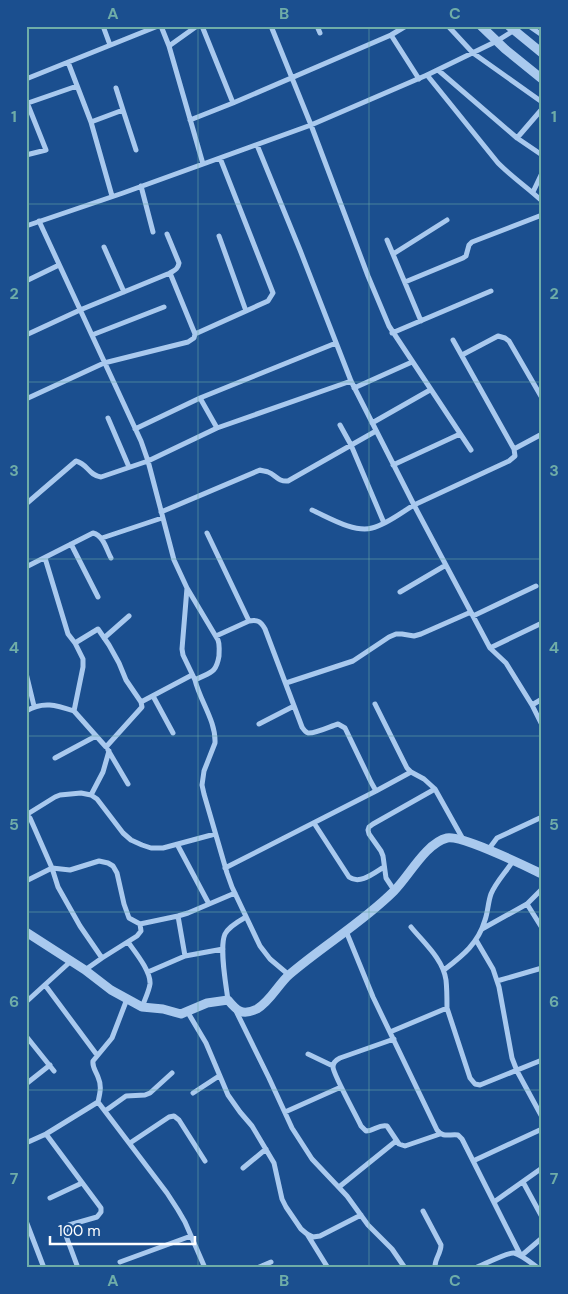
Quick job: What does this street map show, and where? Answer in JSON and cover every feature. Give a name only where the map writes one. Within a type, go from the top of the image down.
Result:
[{"type":"street","points":[[103,26],[110,45]]},
{"type":"street","points":[[26,79],[159,26],[168,46],[203,164]]},
{"type":"street","points":[[168,46],[197,26]]},
{"type":"street","points":[[202,26],[233,103]]},
{"type":"street","points":[[271,26],[392,333],[471,450]]},
{"type":"street","points":[[317,26],[320,33]]},
{"type":"street","points":[[190,120],[391,35],[406,26]]},
{"type":"street","points":[[448,26],[473,53],[542,102]]},
{"type":"street","points":[[481,26],[542,79]]},
{"type":"street","points":[[529,26],[542,35]]},
{"type":"street","points":[[26,226],[311,125],[438,70],[497,41],[514,28],[542,53]]},
{"type":"street","points":[[391,35],[419,79]]},
{"type":"street","points":[[68,62],[91,122],[112,196]]},
{"type":"street","points":[[438,70],[517,138],[542,155]]},
{"type":"street","points":[[427,75],[498,163],[542,201]]},
{"type":"street","points":[[26,155],[46,150],[27,102],[77,86]]},
{"type":"street","points":[[116,88],[136,150]]},
{"type":"street","points":[[517,138],[542,109]]},
{"type":"street","points":[[91,122],[123,110]]},
{"type":"street","points":[[257,145],[354,388],[490,648],[506,663],[542,725]]},
{"type":"street","points":[[26,399],[104,363],[188,342],[192,340],[195,334],[268,301],[273,293],[220,158]]},
{"type":"street","points":[[533,192],[542,174]]},
{"type":"street","points":[[141,186],[153,232]]},
{"type":"street","points":[[405,282],[463,258],[466,256],[472,242],[542,215]]},
{"type":"street","points":[[393,254],[447,220]]},
{"type":"street","points":[[39,221],[148,461],[174,560],[187,588],[216,636],[220,648],[217,666],[213,671],[194,677],[141,702]]},
{"type":"street","points":[[26,335],[176,270],[179,263],[167,234]]},
{"type":"street","points":[[219,236],[246,311]]},
{"type":"street","points":[[387,240],[421,321]]},
{"type":"street","points":[[104,247],[124,292]]},
{"type":"street","points":[[26,281],[59,265]]},
{"type":"street","points":[[170,273],[195,334]]},
{"type":"street","points":[[392,333],[491,291]]},
{"type":"street","points":[[92,335],[164,307]]},
{"type":"street","points":[[462,356],[498,336],[505,338],[542,398]]},
{"type":"street","points":[[312,510],[360,529],[370,529],[414,505],[515,456],[514,450],[453,340]]},
{"type":"street","points":[[135,429],[200,398],[336,343]]},
{"type":"street","points":[[354,388],[412,362]]},
{"type":"street","points":[[26,504],[76,461],[83,464],[91,474],[101,477],[148,461],[216,428],[351,381]]},
{"type":"street","points":[[372,423],[430,390]]},
{"type":"street","points":[[200,398],[216,428]]},
{"type":"street","points":[[108,418],[129,467]]},
{"type":"street","points":[[340,426],[351,445],[384,522]]},
{"type":"street","points":[[102,538],[162,515],[260,470],[271,473],[283,482],[288,481],[376,431]]},
{"type":"street","points":[[394,465],[460,434]]},
{"type":"street","points":[[514,450],[542,434]]},
{"type":"street","points":[[26,567],[93,532],[102,538],[111,558]]},
{"type":"street","points":[[207,533],[249,621]]},
{"type":"street","points":[[71,544],[98,597]]},
{"type":"street","points":[[45,558],[68,634],[83,659],[74,711]]},
{"type":"street","points":[[400,592],[446,565]]},
{"type":"street","points":[[286,683],[352,660],[396,634],[414,636],[421,634],[536,586]]},
{"type":"street","points":[[187,588],[183,655],[194,677],[215,737],[215,743],[204,771],[202,786],[204,794],[225,868],[246,917],[264,952],[289,975]]},
{"type":"street","points":[[104,638],[129,616]]},
{"type":"street","points":[[216,636],[249,621],[255,620],[259,622],[265,629],[305,732],[314,732],[338,724],[345,728],[376,791]]},
{"type":"street","points":[[490,648],[542,623]]},
{"type":"street","points":[[75,643],[98,630],[119,663],[126,680],[141,702],[142,707],[108,749],[103,772],[91,795]]},
{"type":"street","points":[[26,673],[34,706]]},
{"type":"street","points":[[153,696],[173,733]]},
{"type":"street","points":[[532,705],[542,699]]},
{"type":"street","points":[[26,711],[34,706],[55,704],[74,711],[108,749],[128,784]]},
{"type":"street","points":[[375,704],[407,768],[435,789],[464,841]]},
{"type":"street","points":[[259,724],[294,706]]},
{"type":"street","points":[[55,758],[96,736]]},
{"type":"street","points":[[225,868],[411,772]]},
{"type":"street","points":[[394,890],[386,878],[383,856],[369,834],[369,827],[435,789]]},
{"type":"street","points":[[102,958],[80,926],[58,887],[52,868],[30,818],[26,815],[60,795],[81,793],[91,795],[97,799],[131,840],[151,848],[163,848],[215,834]]},
{"type":"street","points":[[488,850],[497,838],[542,817]]},
{"type":"street","points":[[314,823],[352,880],[360,880],[384,867]]},
{"type":"street","points":[[236,1010],[244,1012],[255,1010],[264,1004],[289,975],[364,917],[394,890],[431,846],[440,841],[449,838],[464,841],[542,874]]},
{"type":"street","points":[[177,844],[209,904]]},
{"type":"street","points":[[26,881],[52,868],[70,870],[100,861],[110,864],[117,873],[129,918],[140,924],[178,916],[235,893]]},
{"type":"street","points":[[444,970],[467,952],[476,940],[486,917],[490,896],[514,861]]},
{"type":"street","points":[[482,929],[526,904],[542,889]]},
{"type":"street","points":[[526,904],[542,928]]},
{"type":"street","points":[[178,916],[185,956]]},
{"type":"street","points":[[246,917],[231,926],[224,935],[223,963],[228,1000],[236,1010],[292,1128],[312,1159],[347,1196],[368,1225],[392,1249],[405,1268]]},
{"type":"street","points":[[85,970],[137,936],[141,932],[140,924]]},
{"type":"street","points":[[411,927],[444,970],[447,1008],[472,1082],[480,1085],[542,1060]]},
{"type":"street","points":[[346,930],[373,997],[440,1134]]},
{"type":"street","points":[[26,932],[85,970],[111,990],[142,1007],[163,1009],[181,1014],[207,1003],[228,1000]]},
{"type":"street","points":[[476,940],[494,970],[502,998],[516,1071],[542,1117]]},
{"type":"street","points":[[128,942],[148,972],[150,979],[150,986],[142,1007]]},
{"type":"street","points":[[148,972],[185,956],[223,949]]},
{"type":"street","points":[[26,1002],[71,961]]},
{"type":"street","points":[[497,981],[542,968]]},
{"type":"street","points":[[45,985],[98,1056]]},
{"type":"street","points":[[127,999],[112,1038],[92,1065],[101,1085],[98,1102],[173,1201],[185,1222],[204,1268]]},
{"type":"street","points":[[390,1032],[447,1008]]},
{"type":"street","points":[[187,1011],[206,1043],[228,1095],[252,1126],[274,1163],[282,1199],[301,1229],[313,1237],[320,1236],[361,1215]]},
{"type":"street","points":[[26,1036],[54,1071]]},
{"type":"street","points":[[394,1039],[340,1058],[333,1066],[341,1087],[363,1129],[369,1131],[380,1125],[387,1126],[390,1128],[396,1141],[406,1146],[440,1134],[448,1136],[458,1135],[461,1137],[521,1256]]},
{"type":"street","points":[[308,1054],[333,1066]]},
{"type":"street","points":[[26,1084],[50,1065]]},
{"type":"street","points":[[105,1111],[126,1096],[150,1093],[172,1073]]},
{"type":"street","points":[[193,1093],[219,1076]]},
{"type":"street","points":[[285,1112],[341,1087]]},
{"type":"street","points":[[26,1143],[46,1134],[98,1102]]},
{"type":"street","points":[[130,1143],[169,1117],[174,1116],[179,1120],[205,1161]]},
{"type":"street","points":[[473,1161],[542,1129]]},
{"type":"street","points":[[46,1134],[101,1212],[97,1217],[69,1224],[67,1227],[65,1233],[78,1268]]},
{"type":"street","points":[[339,1187],[396,1141]]},
{"type":"street","points":[[243,1168],[266,1149]]},
{"type":"street","points":[[494,1202],[542,1168]]},
{"type":"street","points":[[522,1182],[542,1217]]},
{"type":"street","points":[[50,1198],[82,1183]]},
{"type":"street","points":[[423,1211],[441,1245],[441,1251],[435,1261],[435,1268]]},
{"type":"street","points":[[26,1221],[44,1268]]},
{"type":"street","points":[[307,1234],[328,1268]]},
{"type":"street","points":[[120,1262],[191,1236]]},
{"type":"street","points":[[521,1256],[542,1238]]},
{"type":"street","points":[[476,1268],[507,1253],[521,1256],[538,1268]]},
{"type":"street","points":[[257,1268],[271,1262]]}]
